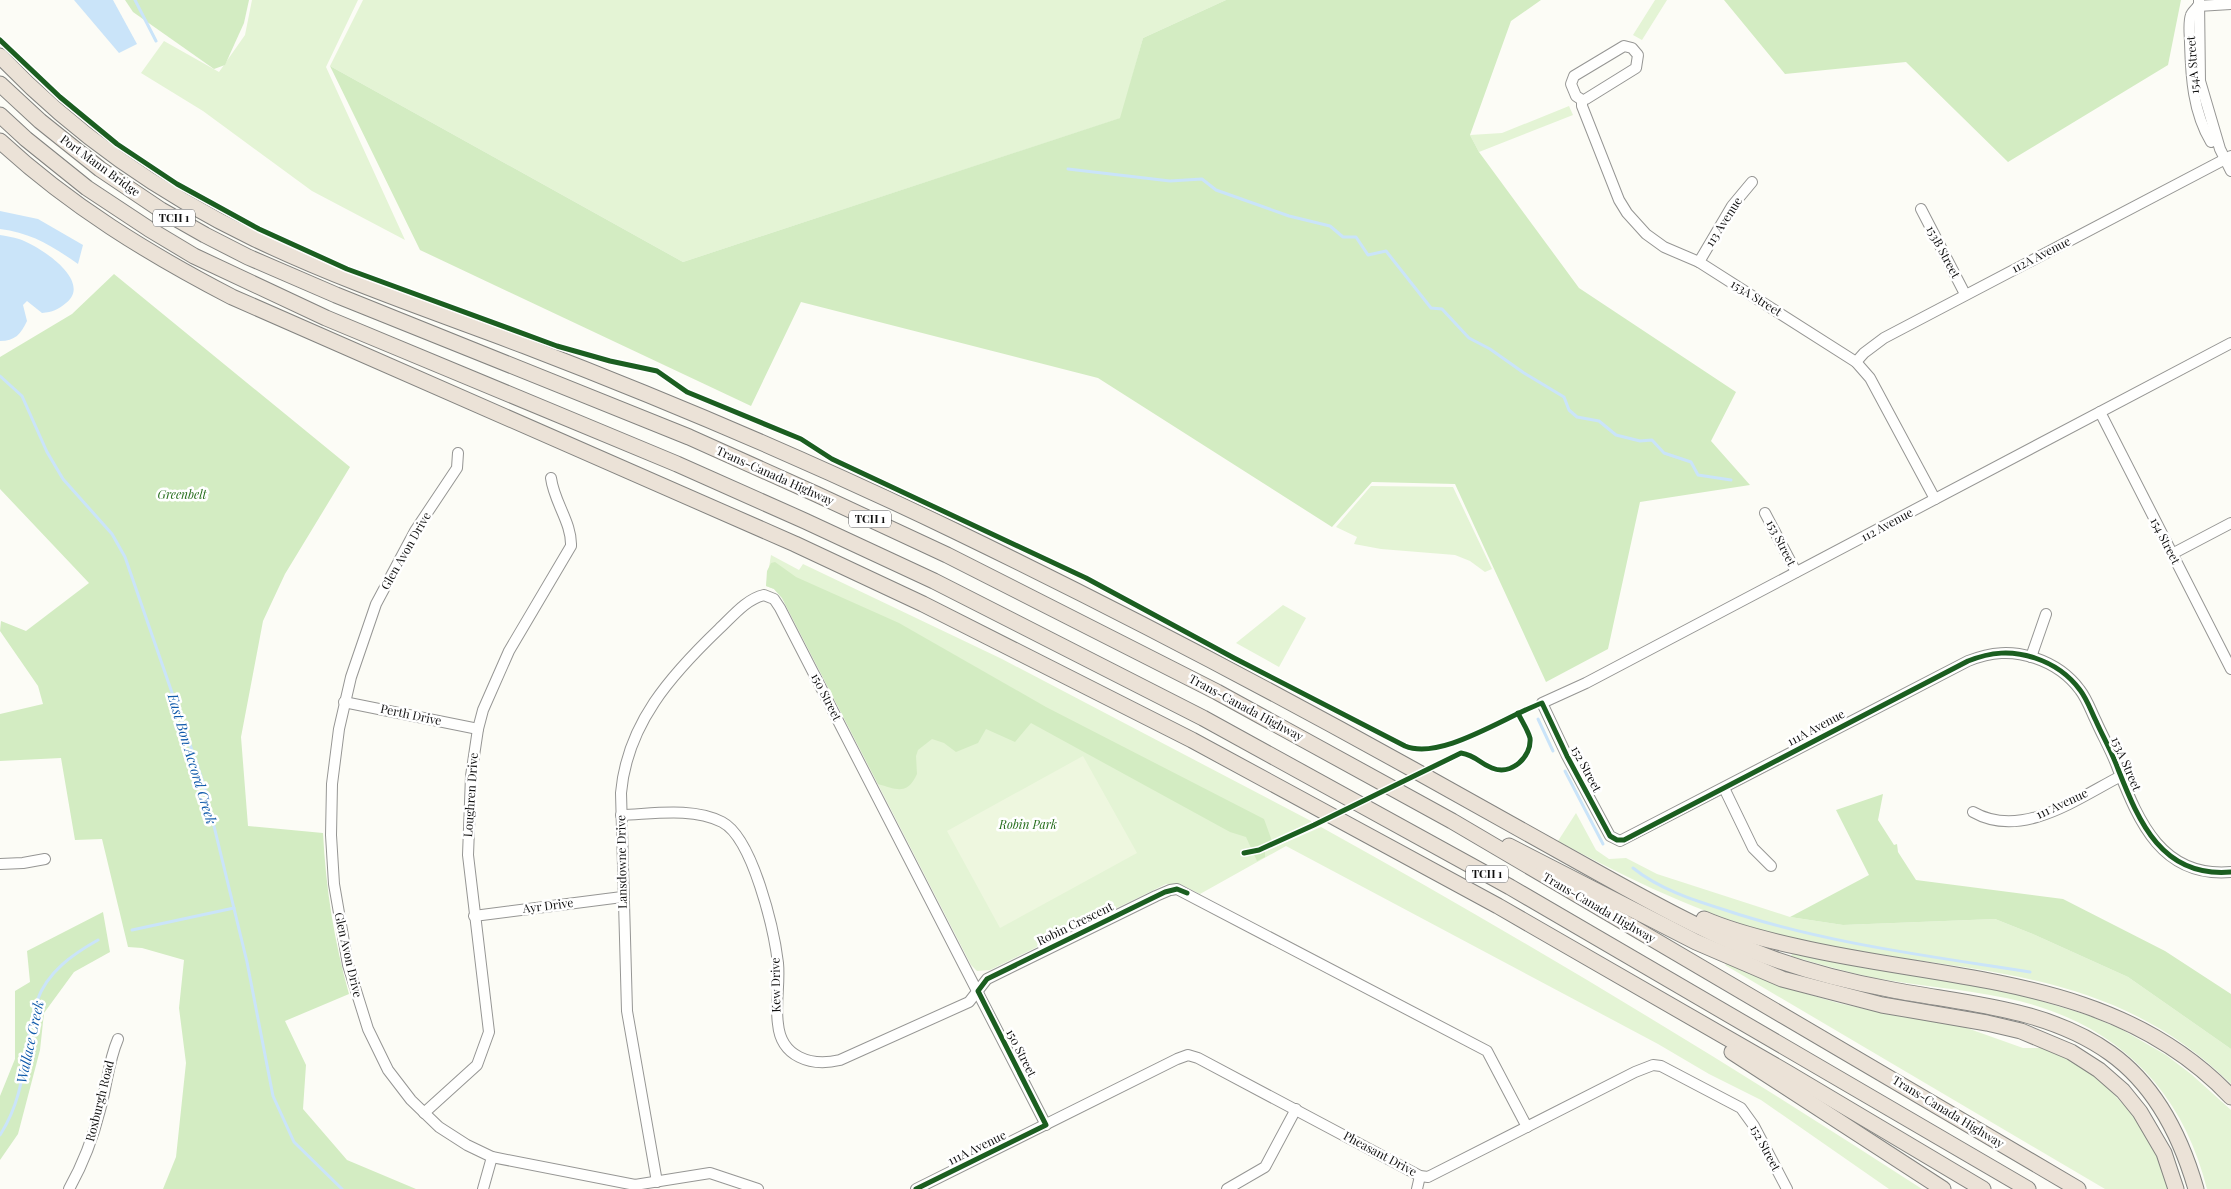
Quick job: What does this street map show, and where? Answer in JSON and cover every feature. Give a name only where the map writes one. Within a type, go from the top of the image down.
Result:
[{"type":"highway","points":[[0,56],[52,106],[111,153],[171,194],[255,239],[380,293],[523,346],[699,415],[827,470],[958,532],[1228,669],[1644,899],[1721,936],[1790,965],[1887,989],[2015,1012],[2045,1020],[2082,1035],[2112,1054],[2160,1106],[2182,1147],[2196,1189]]},
{"type":"highway","name":"Port Mann Bridge","points":[[0,84],[40,121],[100,169],[161,210],[248,257],[373,310]]},
{"type":"highway","name":"Port Mann Bridge","points":[[0,115],[26,139],[87,188],[149,229],[239,279],[363,334]]},
{"type":"highway","points":[[0,141],[76,204],[154,255],[232,297],[786,540],[923,604],[1192,740],[1481,897],[1983,1189]]},
{"type":"highway","name":"Trans-Canada Highway","points":[[373,310],[689,438],[947,555],[1217,692],[1452,821],[2078,1189]]},
{"type":"highway","name":"Trans-Canada Highway","points":[[363,334],[677,464],[805,521],[934,581],[1195,714],[1510,886],[2028,1189]]},
{"type":"highway","points":[[1452,821],[1529,854],[1696,942],[1782,979],[1882,1005],[2004,1027],[2071,1052],[2099,1070],[2123,1091],[2140,1112],[2164,1153],[2176,1189]]},
{"type":"highway","points":[[1602,875],[1708,921],[1768,940],[1824,953],[2015,985],[2070,1000],[2120,1019],[2153,1036],[2196,1064],[2231,1097]]},
{"type":"highway","points":[[1606,969],[1943,1189]]},
{"type":"street","points":[[2198,3],[2231,4]]},
{"type":"street","name":"154A Street","points":[[2198,3],[2200,81],[2220,149],[2228,158],[2231,171]]},
{"type":"street","name":"153A Street","points":[[1619,47],[1632,48],[1638,60],[1636,68],[1582,100],[1576,96],[1572,88],[1574,76],[1619,47]]},
{"type":"street","name":"153A Street","points":[[1582,100],[1582,106],[1619,200],[1627,213],[1646,234],[1664,247],[1699,262],[1856,362],[1870,378],[1935,499]]},
{"type":"street","name":"112A Avenue","points":[[1856,362],[1864,353],[1884,338],[2228,158]]},
{"type":"street","name":"113 Avenue","points":[[1699,262],[1732,206],[1752,182]]},
{"type":"street","name":"153B Street","points":[[1921,209],[1965,294]]},
{"type":"street","name":"112 Avenue","points":[[1542,703],[1586,683],[2231,343]]},
{"type":"street","name":"154 Street","points":[[2100,412],[2231,669]]},
{"type":"street","name":"Glen Avon Drive","points":[[458,452],[457,468],[415,531],[386,582],[362,644],[344,702],[334,758],[331,812],[334,884],[342,939],[356,993],[376,1047],[399,1086],[424,1113],[439,1127],[467,1145],[492,1157],[635,1185],[710,1173],[758,1189]]},
{"type":"street","name":"Loughren Drive","points":[[424,1113],[477,1065],[489,1032],[470,884],[468,829],[471,776],[478,729],[483,710],[508,651],[571,546],[571,536],[554,497],[551,478]]},
{"type":"street","name":"153 Street","points":[[1765,513],[1796,572]]},
{"type":"street","points":[[2172,554],[2231,523]]},
{"type":"street","name":"Lansdowne Drive","points":[[656,1182],[627,1012],[622,897],[622,780],[628,753],[653,702],[685,662],[750,601],[764,594]]},
{"type":"street","name":"150 Street","points":[[764,594],[774,599],[780,608],[1046,1125]]},
{"type":"street","points":[[2031,657],[2046,614]]},
{"type":"street","name":"111A Avenue","points":[[1617,840],[1624,840],[1968,660],[2008,652],[2031,657]]},
{"type":"street","name":"153A Street","points":[[2031,657],[2059,670],[2082,691],[2141,823],[2154,841],[2182,862],[2210,871],[2231,872]]},
{"type":"street","name":"Perth Drive","points":[[344,702],[478,729]]},
{"type":"street","name":"152 Street","points":[[1542,703],[1567,756],[1610,836],[1617,840]]},
{"type":"street","name":"111 Avenue","points":[[1974,812],[1994,821],[2025,820],[2047,813],[2121,776]]},
{"type":"street","points":[[1724,788],[1754,848],[1771,866]]},
{"type":"street","name":"Kew Drive","points":[[621,815],[697,815],[723,823],[738,837],[747,851],[754,869],[776,952],[778,1026],[786,1047],[797,1057],[819,1062],[840,1060],[969,1002],[978,991]]},
{"type":"street","points":[[0,864],[23,863],[45,859]]},
{"type":"street","name":"Robin Crescent","points":[[978,991],[987,978],[1156,896],[1177,889],[1487,1051],[1527,1127]]},
{"type":"street","name":"Ayr Drive","points":[[474,916],[622,897]]},
{"type":"street","name":"Roxburgh Road","points":[[69,1189],[83,1162],[92,1136],[106,1085],[110,1058],[118,1040]]},
{"type":"street","name":"Pheasant Drive","points":[[1046,1125],[1188,1055],[1198,1058],[1296,1109],[1420,1176],[1428,1177],[1635,1072],[1653,1065],[1668,1068],[1741,1108]]},
{"type":"street","name":"152 Street","points":[[1741,1108],[1754,1126],[1787,1189]]},
{"type":"street","points":[[1227,1189],[1265,1167],[1296,1109]]},
{"type":"street","name":"111A Avenue","points":[[916,1189],[1046,1125]]},
{"type":"street","points":[[483,1189],[492,1157]]},
{"type":"street","points":[[1417,1189],[1420,1176]]},
{"type":"green space","points":[[125,0],[249,0],[244,23],[225,65],[214,69],[133,12]]},
{"type":"green space","points":[[252,0],[358,0],[326,67],[405,240],[312,191],[203,111],[141,73],[164,41],[219,72],[245,35]]},
{"type":"green space","points":[[363,0],[1226,0],[1143,38],[1121,118],[683,262],[330,66]]},
{"type":"green space","points":[[1226,0],[1541,0],[1511,21],[1470,135],[1479,152],[1579,288],[1736,392],[1711,441],[1750,485],[1640,502],[1608,649],[1546,682],[1455,484],[1372,482],[1332,527],[1098,378],[801,302],[751,406],[420,250],[330,66],[683,262],[1120,118],[1143,38]]},
{"type":"green space","points":[[1655,0],[1667,0],[1642,40],[1633,35]]},
{"type":"green space","points":[[1724,0],[2181,0],[2168,65],[2008,162],[1906,62],[1785,74]]},
{"type":"green space","points":[[1569,106],[1573,115],[1479,152],[1470,135],[1502,133]]},
{"type":"green space","name":"Greenbelt","points":[[114,274],[350,467],[285,574],[263,621],[241,737],[248,826],[323,833],[326,875],[332,915],[349,994],[285,1021],[306,1065],[303,1109],[347,1160],[416,1189],[163,1189],[176,1157],[186,1063],[179,1008],[184,960],[142,948],[128,947],[102,839],[75,840],[61,758],[0,761],[0,714],[43,704],[38,686],[0,631],[1,621],[26,631],[89,583],[0,489],[0,357],[72,314]]},
{"type":"green space","points":[[1371,486],[1453,487],[1492,569],[1485,572],[1470,561],[1455,555],[1381,549],[1354,544],[1357,537],[1336,527]]},
{"type":"green space","name":"Robin Park","points":[[771,555],[799,570],[803,564],[1002,659],[1311,821],[1311,823],[1272,841],[1266,851],[1321,827],[1473,913],[1624,1002],[1774,1094],[1922,1189],[1889,1189],[1761,1100],[1709,1074],[1658,1044],[1286,846],[1200,894],[1180,884],[1166,884],[990,970],[977,971],[971,965],[782,598],[774,589],[766,586]]},
{"type":"green space","points":[[775,562],[796,577],[899,623],[1046,707],[1264,819],[1272,841],[1265,851],[1265,857],[1257,861],[1246,837],[1230,832],[1031,723],[1015,742],[986,729],[978,743],[956,752],[944,743],[932,739],[918,750],[916,756],[917,774],[909,786],[896,789],[878,784],[782,598],[774,589],[766,586],[767,571],[771,563]]},
{"type":"green space","points":[[1283,605],[1306,618],[1279,667],[1236,643]]},
{"type":"green space","points":[[1083,756],[1137,853],[1000,928],[947,831]]},
{"type":"green space","points":[[1883,794],[1878,820],[1894,845],[1897,844],[1898,852],[1916,880],[2063,899],[2165,951],[2231,994],[2231,1049],[2128,977],[1995,919],[1843,925],[1790,917],[1869,875],[1836,810]]},
{"type":"green space","points":[[1576,813],[1596,850],[1609,859],[1626,858],[1657,874],[1790,917],[1843,925],[1995,919],[2035,935],[2128,977],[2231,1049],[2231,1084],[2182,1043],[2131,1013],[2079,993],[2025,978],[1854,951],[1795,939],[1764,931],[1703,910],[1644,885],[1558,841]]},
{"type":"green space","points":[[103,912],[110,952],[74,972],[44,1013],[40,1050],[18,1134],[0,1160],[0,1096],[15,1059],[15,991],[30,982],[27,951]]},
{"type":"green space","points":[[1793,952],[2008,991],[2087,1015],[2121,1029],[2166,1055],[2191,1074],[2231,1110],[2231,1189],[2207,1189],[2195,1152],[2179,1118],[2160,1088],[2136,1062],[2109,1040],[2078,1022],[2044,1008],[2006,998],[1875,978],[1844,971],[1791,956]]},
{"type":"green space","points":[[1727,963],[1797,991],[1838,1003],[1964,1027],[2023,1048],[2042,1048],[2067,1059],[2106,1086],[2136,1118],[2157,1153],[2169,1189],[2105,1189],[1725,965]]},
{"type":"water","points":[[74,0],[113,0],[137,44],[119,53]]},
{"type":"water","points":[[0,211],[38,219],[83,245],[78,264],[41,241],[0,229]]},
{"type":"water","points":[[0,235],[17,238],[50,256],[68,275],[73,285],[73,294],[66,303],[52,311],[42,313],[27,301],[23,305],[27,321],[17,336],[5,341],[0,341]]},
{"type":"waterway","points":[[135,0],[156,41]]},
{"type":"waterway","points":[[1068,169],[1170,181],[1202,179],[1216,190],[1289,216],[1330,226],[1343,237],[1356,237],[1368,255],[1386,251],[1431,308],[1442,309],[1469,338],[1490,349],[1524,373],[1564,397],[1569,410],[1577,417],[1599,421],[1616,435],[1640,441],[1652,440],[1664,453],[1691,462],[1698,475],[1731,480]]},
{"type":"waterway","name":"East Bon Accord Creek","points":[[0,376],[22,396],[47,452],[63,479],[112,534],[125,557],[204,785],[247,962],[273,1096],[294,1142],[342,1189]]},
{"type":"waterway","points":[[1538,719],[1553,751]]},
{"type":"waterway","points":[[1565,771],[1603,844]]},
{"type":"waterway","points":[[1633,868],[1654,882],[1677,893],[1762,921],[1800,931],[1915,954],[2030,972]]},
{"type":"waterway","name":"Wallace Creek","points":[[132,930],[234,908]]},
{"type":"waterway","name":"Wallace Creek","points":[[0,1135],[16,1102],[32,1018],[41,991],[47,981],[62,965],[79,951],[98,940]]},
{"type":"cycle path","points":[[0,40],[60,97],[117,144],[177,184],[259,229],[347,269],[557,346],[610,361],[657,371],[687,392],[801,439],[832,459],[1086,578],[1234,658],[1405,746],[1420,749],[1455,742],[1542,703],[1567,756],[1610,836],[1617,840],[1624,840],[1968,661],[1993,654],[2009,653],[2026,655],[2048,663],[2066,675],[2080,690],[2087,701],[2135,808],[2156,843],[2170,856],[2187,866],[2207,871],[2231,872]]},
{"type":"cycle path","points":[[1244,853],[1259,850],[1314,825],[1461,753],[1499,770],[1513,767],[1524,758],[1530,745],[1529,735],[1518,713]]},
{"type":"cycle path","points":[[916,1189],[1046,1125],[978,991],[987,979],[1165,892],[1177,889],[1187,893]]}]
